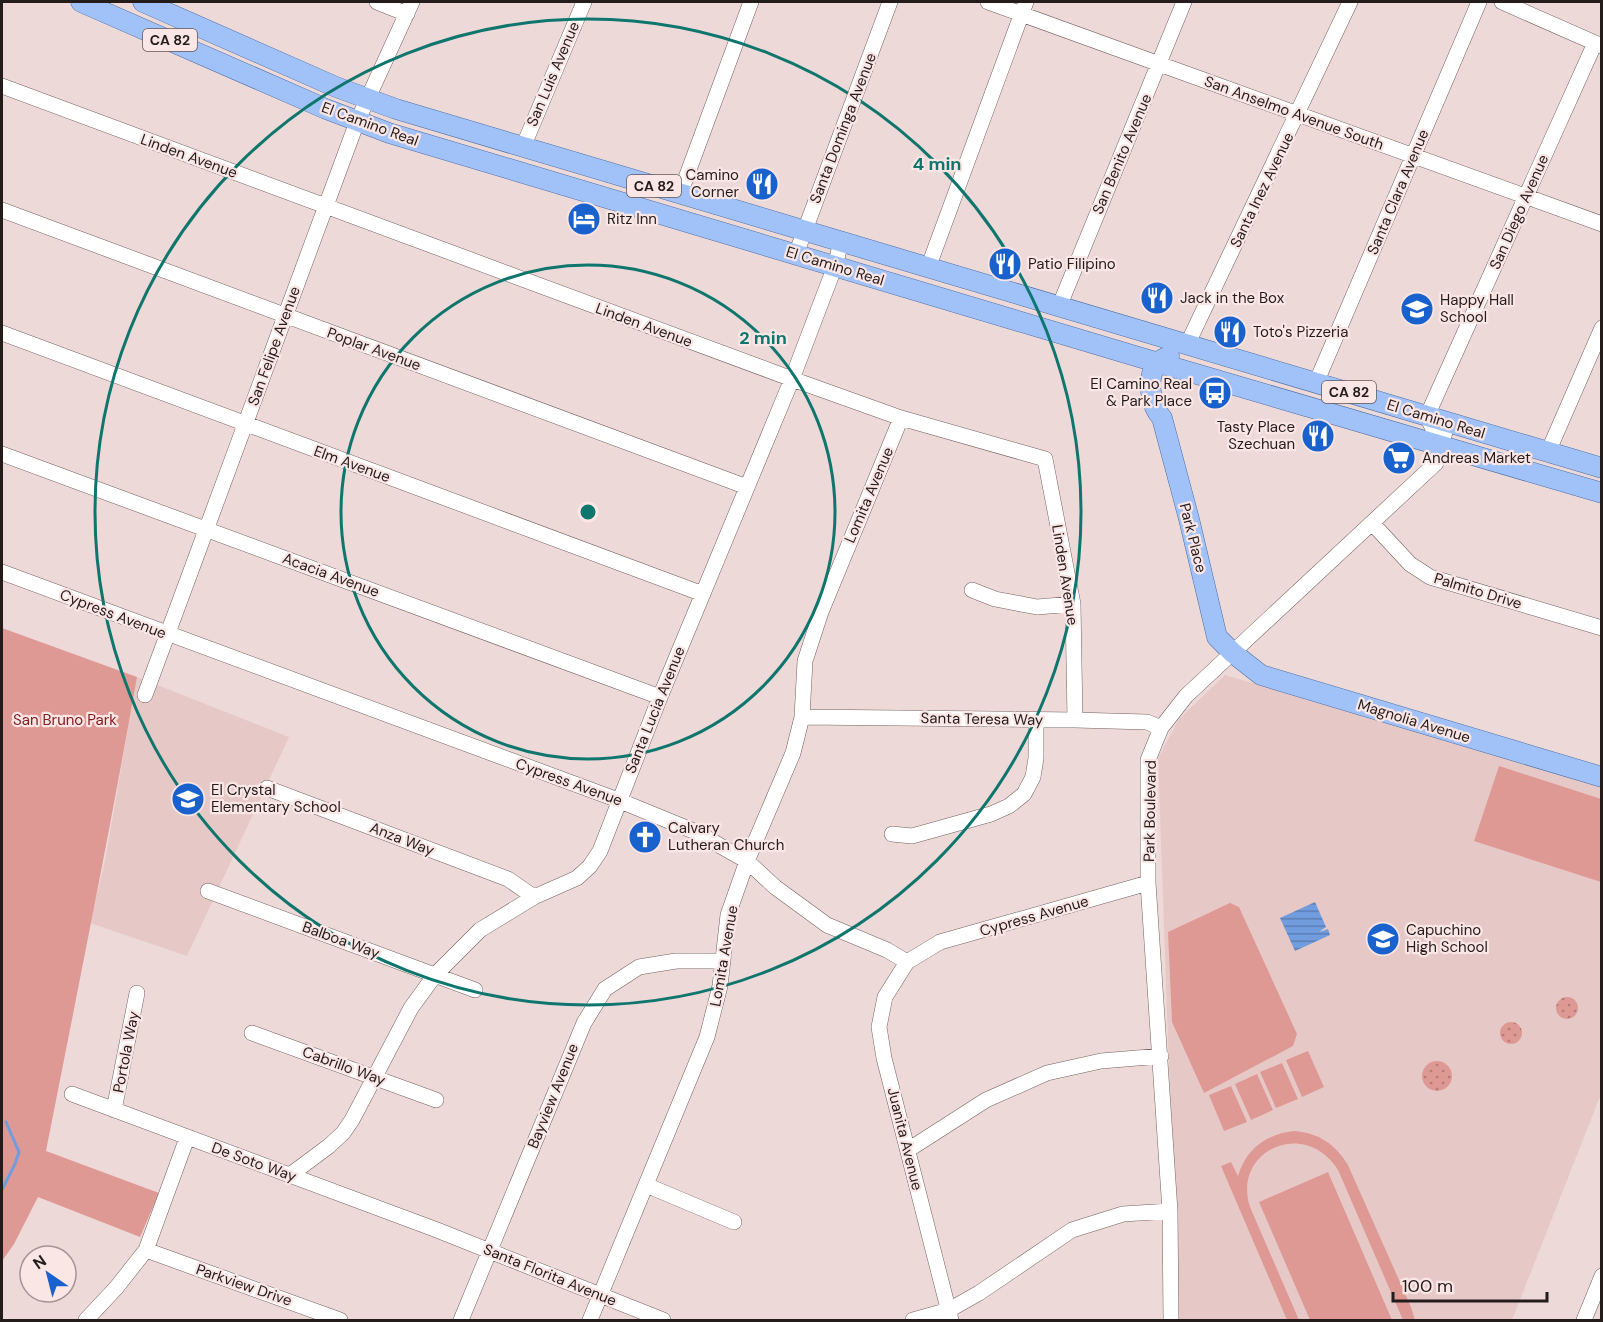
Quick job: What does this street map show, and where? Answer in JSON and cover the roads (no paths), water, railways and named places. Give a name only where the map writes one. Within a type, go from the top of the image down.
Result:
[{"type":"main road","name":"El Camino Real","points":[[81,2],[357,122],[1165,365],[1602,493]]},
{"type":"main road","name":"El Camino Real","points":[[143,2],[368,100],[1602,468]]},
{"type":"main road","points":[[1165,365],[1186,345]]},
{"type":"main road","name":"Park Place","points":[[1165,365],[1152,377],[1151,388],[1156,411],[1162,418],[1217,637],[1233,653]]},
{"type":"main road","name":"Magnolia Avenue","points":[[1233,653],[1261,675],[1602,777]]},
{"type":"street","points":[[377,2],[410,8]]},
{"type":"street","name":"San Luis Avenue","points":[[523,147],[584,2]]},
{"type":"street","points":[[680,194],[752,2]]},
{"type":"street","name":"Santa Dominga Avenue","points":[[796,254],[890,2]]},
{"type":"street","name":"San Anselmo Avenue South","points":[[988,2],[1024,8],[1159,64],[1298,116],[1602,224]]},
{"type":"street","name":"San Benito Avenue","points":[[1059,307],[1184,2]]},
{"type":"street","name":"Santa Inez Avenue","points":[[1186,345],[1298,116],[1350,2]]},
{"type":"street","name":"Santa Clara Avenue","points":[[1316,383],[1479,2]]},
{"type":"street","points":[[1502,2],[1598,44]]},
{"type":"street","name":"San Felipe Avenue","points":[[146,695],[357,122],[410,8]]},
{"type":"street","points":[[928,268],[1024,8]]},
{"type":"street","name":"San Diego Avenue","points":[[1427,416],[1598,44]]},
{"type":"street","name":"Linden Avenue","points":[[2,86],[792,380],[901,418],[1044,459],[1073,604],[1075,720]]},
{"type":"street","name":"Poplar Avenue","points":[[2,210],[747,487]]},
{"type":"street","name":"Santa Lucia Avenue","points":[[290,1175],[343,1133],[411,1008],[435,975],[480,930],[534,897],[577,878],[590,866],[600,851],[618,800],[792,380],[835,266],[841,242]]},
{"type":"street","points":[[1548,452],[1602,328]]},
{"type":"street","name":"Elm Avenue","points":[[2,333],[703,594]]},
{"type":"street","points":[[1427,416],[1441,446]]},
{"type":"street","name":"Lomita Avenue","points":[[590,1320],[707,1037],[720,986],[728,915],[747,861],[793,753],[802,717],[805,662],[818,622],[901,418]]},
{"type":"street","name":"Park Boulevard","points":[[1171,1320],[1170,1211],[1148,883],[1148,760],[1161,728],[1186,696],[1436,463],[1448,422]]},
{"type":"street","name":"Acacia Avenue","points":[[2,454],[660,697]]},
{"type":"street","name":"Palmito Drive","points":[[1372,523],[1410,564],[1430,577],[1602,628]]},
{"type":"street","name":"Cypress Avenue","points":[[2,572],[618,800],[696,832],[747,861],[775,887],[827,925],[887,950],[907,962],[940,942],[1148,883]]},
{"type":"street","points":[[972,590],[995,599],[1036,607],[1073,604]]},
{"type":"street","name":"Santa Teresa Way","points":[[802,717],[1147,722],[1161,728]]},
{"type":"street","points":[[891,834],[912,836],[991,814],[1010,806],[1024,794],[1033,777],[1036,758],[1036,720]]},
{"type":"street","name":"Anza Way","points":[[267,788],[508,879],[534,897]]},
{"type":"street","name":"Balboa Way","points":[[208,891],[475,990]]},
{"type":"street","name":"Bayview Avenue","points":[[461,1320],[584,1023],[605,989],[639,967],[676,961],[722,961]]},
{"type":"street","name":"Juanita Avenue","points":[[907,962],[885,997],[879,1027],[884,1058],[950,1315]]},
{"type":"street","name":"Portola Way","points":[[114,1110],[137,993]]},
{"type":"street","name":"Cabrillo Way","points":[[252,1033],[436,1100]]},
{"type":"street","points":[[908,1150],[986,1100],[1047,1073],[1101,1061],[1161,1056]]},
{"type":"street","name":"De Soto Way","points":[[72,1094],[437,1230]]},
{"type":"street","points":[[86,1320],[146,1251],[187,1138]]},
{"type":"street","points":[[646,1185],[734,1222]]},
{"type":"street","points":[[914,1320],[950,1315],[1072,1230],[1123,1214],[1170,1211]]},
{"type":"street","name":"Santa Florita Avenue","points":[[437,1230],[663,1320]]},
{"type":"street","name":"Parkview Drive","points":[[146,1251],[340,1320]]},
{"type":"street","points":[[1584,1320],[1602,1276]]},
{"type":"water","points":[[1315,902],[1326,927],[1319,932],[1328,929],[1330,935],[1295,951],[1280,918]]},
{"type":"waterway","points":[[2,1190],[19,1152],[6,1122]]},
{"type":"place","name":"Camino Corner","points":[[762,184]]},
{"type":"place","name":"Ritz Inn","points":[[584,219]]},
{"type":"place","name":"Patio Filipino","points":[[1005,264]]},
{"type":"place","name":"Jack in the Box","points":[[1157,298]]},
{"type":"place","name":"Happy Hall School","points":[[1417,309]]},
{"type":"place","name":"Toto's Pizzeria","points":[[1230,332]]},
{"type":"place","name":"El Camino Real & Park Place","points":[[1215,393]]},
{"type":"place","name":"Tasty Place Szechuan","points":[[1318,436]]},
{"type":"place","name":"Andreas Market","points":[[1399,458]]},
{"type":"place","name":"El Crystal Elementary School","points":[[188,799]]},
{"type":"place","name":"Calvary Lutheran Church","points":[[645,837]]},
{"type":"place","name":"Capuchino High School","points":[[1383,939]]},
{"type":"park label","name":"San Bruno Park","points":[[65,720]]}]
